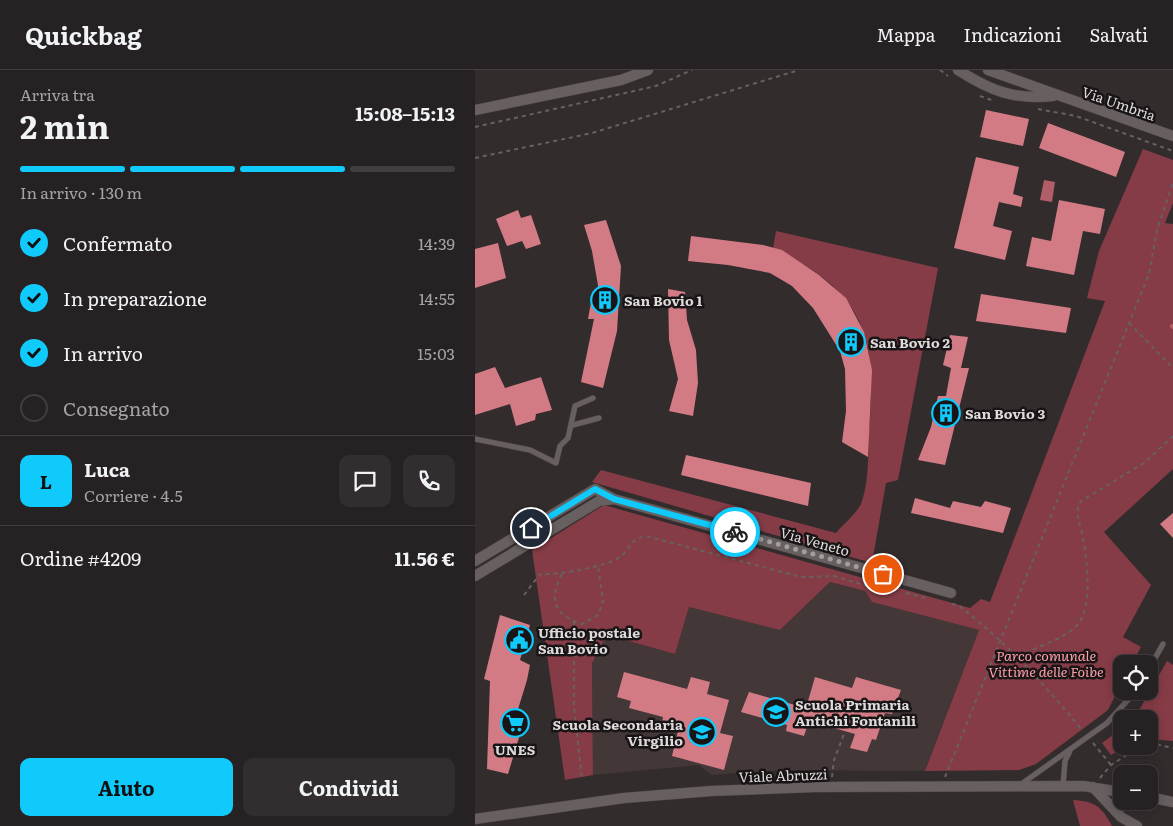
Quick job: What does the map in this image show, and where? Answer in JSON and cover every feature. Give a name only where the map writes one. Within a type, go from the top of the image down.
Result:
[{"type":"street","points":[[475,110],[594,86],[648,70]]},
{"type":"street","name":"Via Umbria","points":[[988,70],[1173,136]]},
{"type":"street","name":"Via Umbria","points":[[957,75],[993,91],[1033,98],[1056,95]]},
{"type":"street","name":"Via Veneto","points":[[475,560],[595,489],[614,499],[951,592]]},
{"type":"street","points":[[475,576],[599,501],[614,499]]},
{"type":"street","name":"Viale Abruzzi","points":[[475,819],[624,798],[833,786],[1063,786],[1093,787],[1113,791]]},
{"type":"street","points":[[1093,787],[1121,817],[1137,826]]},
{"type":"street","points":[[1158,799],[1173,802]]},
{"type":"lane","points":[[475,439],[530,450],[556,463],[560,446],[568,438],[573,425],[575,406],[593,398]]},
{"type":"lane","points":[[573,425],[599,418]]},
{"type":"lane","points":[[1157,655],[1163,644]]},
{"type":"lane","points":[[1019,786],[1087,737],[1118,712],[1128,700]]},
{"type":"lane","points":[[1063,786],[1065,761],[1071,748]]},
{"type":"path","points":[[475,127],[656,86],[693,70]]},
{"type":"path","points":[[475,158],[592,133],[799,70]]},
{"type":"path","points":[[940,70],[957,75]]},
{"type":"path","points":[[979,95],[987,100],[999,102]]},
{"type":"path","points":[[1035,108],[1076,116],[1173,150]]},
{"type":"path","points":[[943,785],[946,770],[963,734],[999,639],[1149,274],[1157,230],[1173,183]]},
{"type":"path","points":[[1129,322],[1173,368]]},
{"type":"path","points":[[1019,658],[1072,630],[1079,623],[1085,611],[1088,599],[1083,539],[1077,510],[1081,501],[1144,463],[1173,436]]},
{"type":"path","points":[[524,595],[540,574],[562,574],[584,567],[598,566],[622,556],[628,546],[637,538],[646,536],[801,577],[834,576],[864,585],[890,588]]},
{"type":"path","points":[[562,574],[554,589],[557,607],[563,617],[582,624],[598,615],[603,602],[598,566]]},
{"type":"path","points":[[898,590],[929,599]]},
{"type":"path","points":[[950,603],[958,605],[1019,658],[1111,765]]},
{"type":"path","points":[[574,621],[574,706],[582,780]]},
{"type":"path","points":[[833,786],[834,760],[845,734]]},
{"type":"path","points":[[1158,745],[1173,748]]},
{"type":"path","points":[[1093,787],[1111,765],[1127,755]]},
{"type":"shaded area","points":[[1044,180],[1055,182],[1052,202],[1040,200]]},
{"type":"shaded area","points":[[830,582],[865,591],[872,602],[979,630],[925,771],[783,770],[711,775],[699,765],[593,775],[592,662],[607,635],[675,654],[689,607],[780,630]]},
{"type":"green space","name":"Parco comunale Vittime delle Foibe","points":[[1143,149],[1173,160],[1173,203],[1165,223],[1173,224],[1173,469],[1104,532],[1151,585],[1123,637],[1141,647],[1137,655],[1113,655],[1113,700],[1108,710],[1036,764],[1019,770],[925,771],[979,630],[872,602],[865,591],[830,582],[780,630],[689,607],[675,654],[607,635],[592,663],[593,775],[565,780],[532,550],[604,505],[970,608],[981,599],[990,602],[1105,301],[1087,298],[1099,251]]},
{"type":"green space","points":[[776,231],[938,268],[898,480],[886,483],[872,563],[592,482],[601,470],[836,533],[858,509],[862,501],[867,476],[871,406],[871,381],[865,338],[858,318],[846,300],[829,282],[786,253],[773,248]]},
{"type":"green space","points":[[1167,661],[1173,665],[1173,741],[1158,740],[1158,710],[1139,710],[1145,700],[1158,700],[1158,677]]},
{"type":"green space","points":[[1113,735],[1113,754],[1111,755],[1102,743]]},
{"type":"green space","points":[[1073,800],[1097,806],[1105,814],[1112,826],[1080,826]]},
{"type":"building","points":[[986,110],[1029,119],[1023,146],[980,137]]},
{"type":"building","points":[[1048,123],[1125,152],[1116,177],[1039,148]]},
{"type":"building","points":[[976,157],[1019,167],[1013,194],[1023,197],[1021,207],[999,202],[993,226],[1012,231],[1005,260],[954,248]]},
{"type":"building","points":[[1059,200],[1105,209],[1100,234],[1083,231],[1074,275],[1026,266],[1032,237],[1051,241]]},
{"type":"building","points":[[518,210],[521,218],[531,215],[541,244],[526,249],[522,241],[507,246],[496,219]]},
{"type":"building","name":"San Bovio 1","points":[[606,220],[621,266],[617,331],[603,388],[581,382],[594,319],[588,319],[593,291],[599,291],[592,251],[584,225]]},
{"type":"building","name":"San Bovio 2","points":[[691,236],[763,245],[782,250],[819,275],[846,298],[864,332],[872,370],[868,457],[842,442],[846,411],[845,369],[840,351],[813,308],[792,286],[770,273],[728,265],[688,261]]},
{"type":"building","points":[[498,243],[506,278],[475,288],[475,249]]},
{"type":"building","points":[[668,289],[685,292],[687,320],[696,350],[698,383],[693,416],[669,411],[678,379],[669,340]]},
{"type":"building","points":[[981,294],[1071,308],[1066,333],[976,321]]},
{"type":"building","name":"San Bovio 3","points":[[950,335],[968,337],[961,368],[969,368],[945,465],[918,460],[931,427],[938,396],[946,396],[951,368],[943,365]]},
{"type":"building","points":[[495,367],[505,388],[541,377],[552,410],[536,414],[535,420],[516,426],[510,404],[475,415],[475,374]]},
{"type":"building","points":[[686,455],[811,483],[808,506],[681,475]]},
{"type":"building","points":[[915,498],[950,508],[953,501],[981,507],[985,501],[1011,508],[1003,533],[911,513]]},
{"type":"building","points":[[1173,513],[1173,538],[1160,524]]},
{"type":"building","points":[[500,615],[530,625],[520,660],[530,665],[515,719],[524,721],[508,774],[487,769],[490,681],[484,679]]},
{"type":"building","points":[[624,672],[687,689],[691,677],[710,682],[707,694],[729,700],[720,733],[733,736],[724,770],[672,756],[679,727],[662,723],[663,717],[629,708],[631,701],[617,697]]},
{"type":"building","points":[[815,677],[852,688],[856,677],[901,690],[892,714],[885,713],[876,740],[872,739],[867,752],[850,748],[855,734],[809,721],[804,736],[786,731],[787,725],[741,712],[749,692],[806,708]]},
{"type":"way so far","points":[[735,532],[883,574]]},
{"type":"place","name":"San Bovio 1","points":[[605,300]]},
{"type":"place","name":"San Bovio 2","points":[[851,342]]},
{"type":"place","name":"San Bovio 3","points":[[946,413]]},
{"type":"place","name":"Ufficio postale San Bovio","points":[[519,640]]},
{"type":"place","name":"Scuola Primaria Antichi Fontanili","points":[[776,712]]},
{"type":"place","name":"UNES","points":[[515,723]]},
{"type":"place","name":"Scuola Secondaria Virgilio","points":[[702,732]]},
{"type":"route","points":[[531,528],[595,489],[614,499],[735,532]]}]
